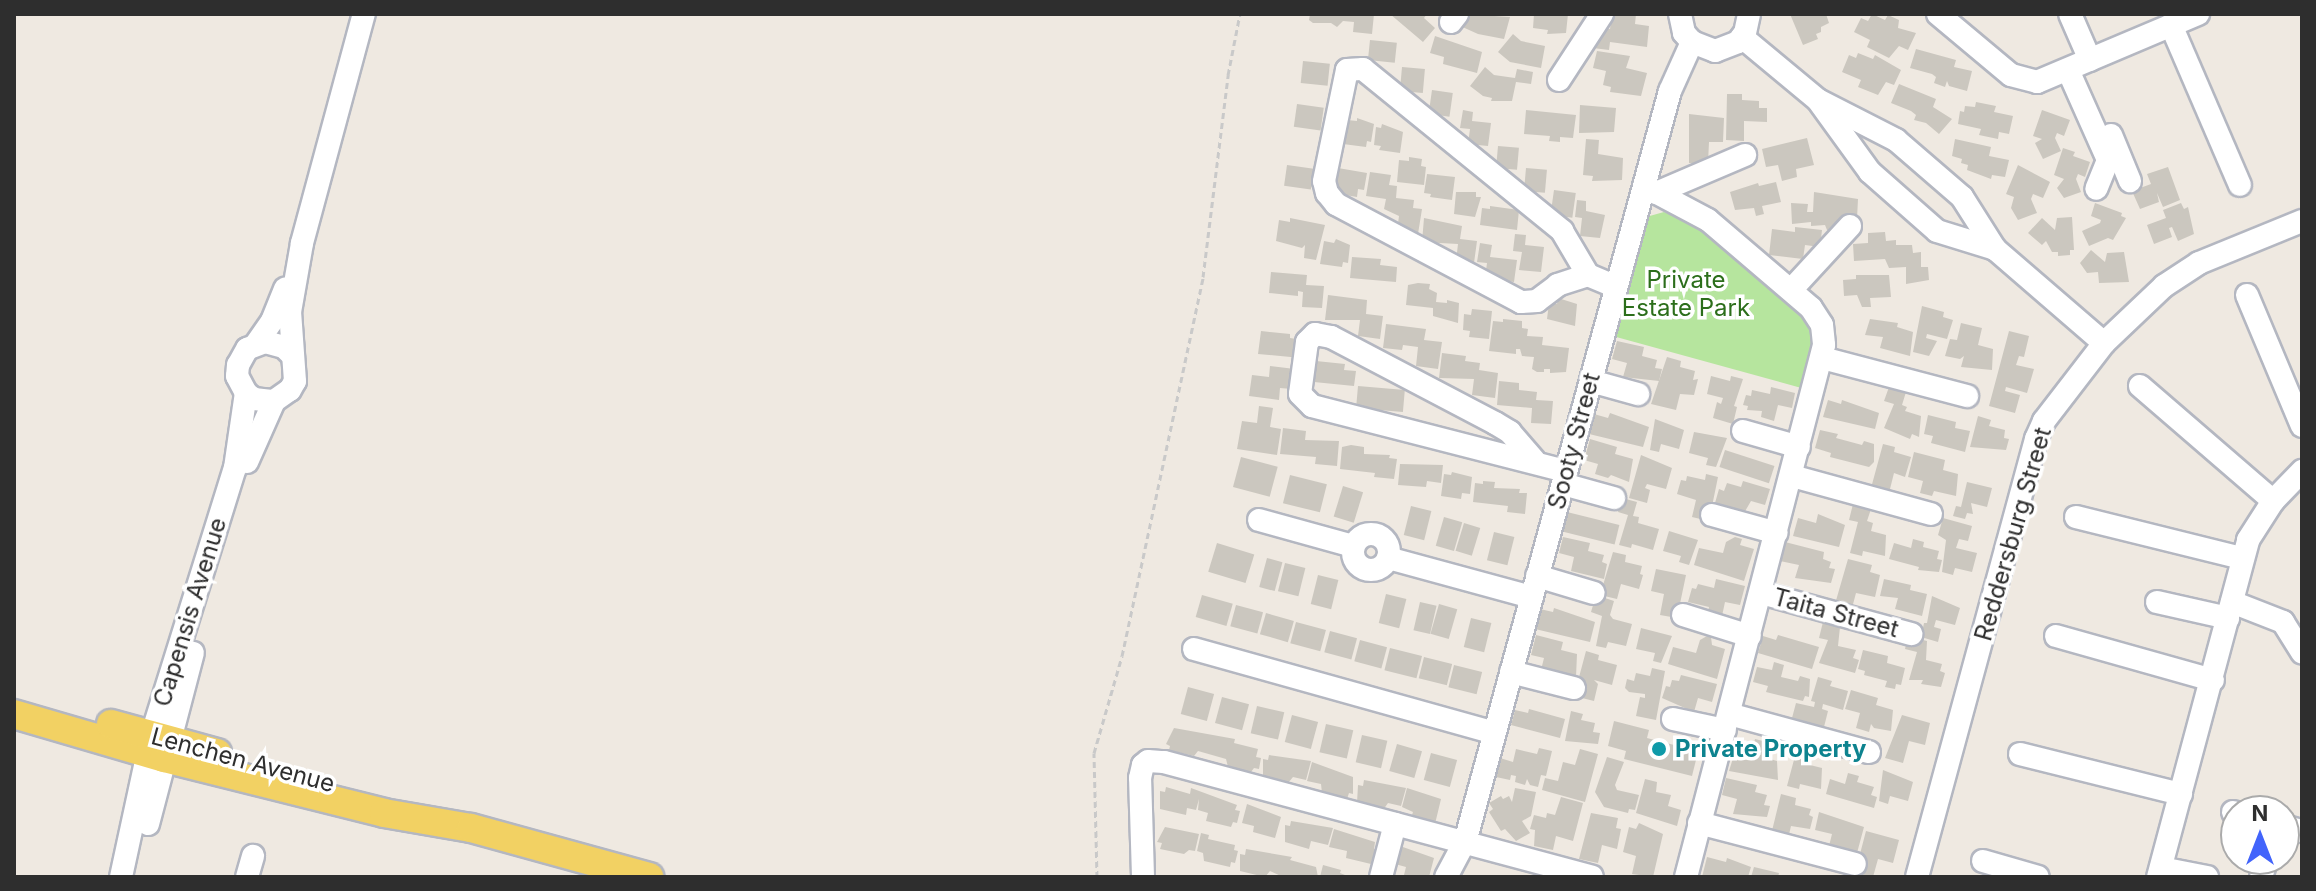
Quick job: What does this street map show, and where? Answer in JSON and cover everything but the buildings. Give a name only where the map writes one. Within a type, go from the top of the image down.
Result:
[{"type":"main road","name":"Lenchen Avenue","points":[[14,698],[158,746],[384,813],[471,828],[649,877]]},
{"type":"main road","name":"Lenchen Avenue","points":[[14,714],[158,746]]},
{"type":"street","points":[[256,344],[276,313],[302,243],[364,14]]},
{"type":"street","points":[[1559,80],[1602,14]]},
{"type":"street","points":[[1680,14],[1684,33],[1692,42],[1715,51],[1727,48],[1742,37],[1749,14]]},
{"type":"street","points":[[1938,14],[2021,81],[2043,81],[2188,17]]},
{"type":"street","points":[[2070,14],[2080,65],[2108,160],[2096,189]]},
{"type":"street","points":[[2188,17],[2240,151]]},
{"type":"street","points":[[2188,17],[2240,185]]},
{"type":"street","points":[[1742,37],[1818,100],[1887,133],[1967,203],[1995,249],[2104,343]]},
{"type":"street","name":"Sooty Street","points":[[1446,877],[1465,842],[1616,287],[1650,190],[1672,83],[1692,42]]},
{"type":"street","points":[[2080,65],[2130,181]]},
{"type":"street","points":[[1588,275],[1558,285],[1537,301],[1521,302],[1336,204],[1327,193],[1324,181],[1347,70],[1363,69],[1562,231],[1588,275],[1616,287]]},
{"type":"street","points":[[1818,100],[1870,172],[1937,231],[1995,249]]},
{"type":"street","points":[[1650,190],[1745,155]]},
{"type":"street","points":[[1919,214],[1944,184]]},
{"type":"street","name":"Taita Street","points":[[1650,190],[1708,220],[1818,316],[1823,335],[1822,358],[1686,877]]},
{"type":"street","name":"Reddersburg Street","points":[[1917,877],[2036,439],[2055,405],[2104,343],[2164,286],[2188,270],[2302,221]]},
{"type":"street","points":[[1791,290],[1850,226]]},
{"type":"street","points":[[291,354],[275,343],[256,344],[247,349],[238,365],[237,376],[246,393],[254,399],[274,401],[290,390],[295,381],[290,312],[302,243]]},
{"type":"street","points":[[2247,295],[2302,426]]},
{"type":"street","points":[[1534,460],[1510,432],[1358,351],[1325,334],[1315,334],[1307,342],[1300,394],[1312,406],[1534,460],[1564,478],[1614,498]]},
{"type":"street","points":[[1822,358],[1967,396]]},
{"type":"street","points":[[1591,381],[1638,394]]},
{"type":"street","points":[[2140,386],[2273,501]]},
{"type":"street","name":"Capensis Avenue","points":[[121,877],[235,468],[246,393]]},
{"type":"street","name":"Capensis Avenue","points":[[134,877],[158,746],[246,463],[274,401]]},
{"type":"street","points":[[1743,431],[1799,447]]},
{"type":"street","points":[[2207,877],[2160,872],[2213,680],[2242,558],[2253,528],[2273,501],[2302,471]]},
{"type":"street","points":[[1792,476],[1931,514]]},
{"type":"street","points":[[1712,515],[1777,533]]},
{"type":"street","points":[[2076,517],[2242,558]]},
{"type":"street","points":[[1259,520],[1353,546],[1357,564],[1368,570],[1380,568],[1388,558],[1534,586],[1594,593]]},
{"type":"street","name":"Taita Street","points":[[1761,593],[1911,634]]},
{"type":"street","points":[[2157,602],[2230,610],[2283,622],[2302,652]]},
{"type":"street","points":[[1683,615],[1750,636]]},
{"type":"street","points":[[2056,636],[2213,680]]},
{"type":"street","points":[[1194,649],[1494,733]]},
{"type":"street","points":[[1511,672],[1574,688]]},
{"type":"street","points":[[1673,719],[1727,722],[1869,752]]},
{"type":"street","points":[[2020,754],[2181,794]]},
{"type":"street","points":[[1143,877],[1140,778],[1143,765],[1148,761],[1164,762],[1582,876]]},
{"type":"street","points":[[1699,823],[1855,864]]},
{"type":"street","points":[[1381,877],[1395,824]]},
{"type":"street","points":[[1983,861],[2038,877]]},
{"type":"path","points":[[1097,877],[1094,753],[1122,656],[1203,277],[1228,75],[1240,14]]},
{"type":"green space","name":"Private Estate Park","points":[[1664,212],[1696,224],[1798,309],[1815,338],[1805,389],[1609,335],[1646,217]]},
{"type":"place","name":"Private Property","points":[[1659,749]]}]
